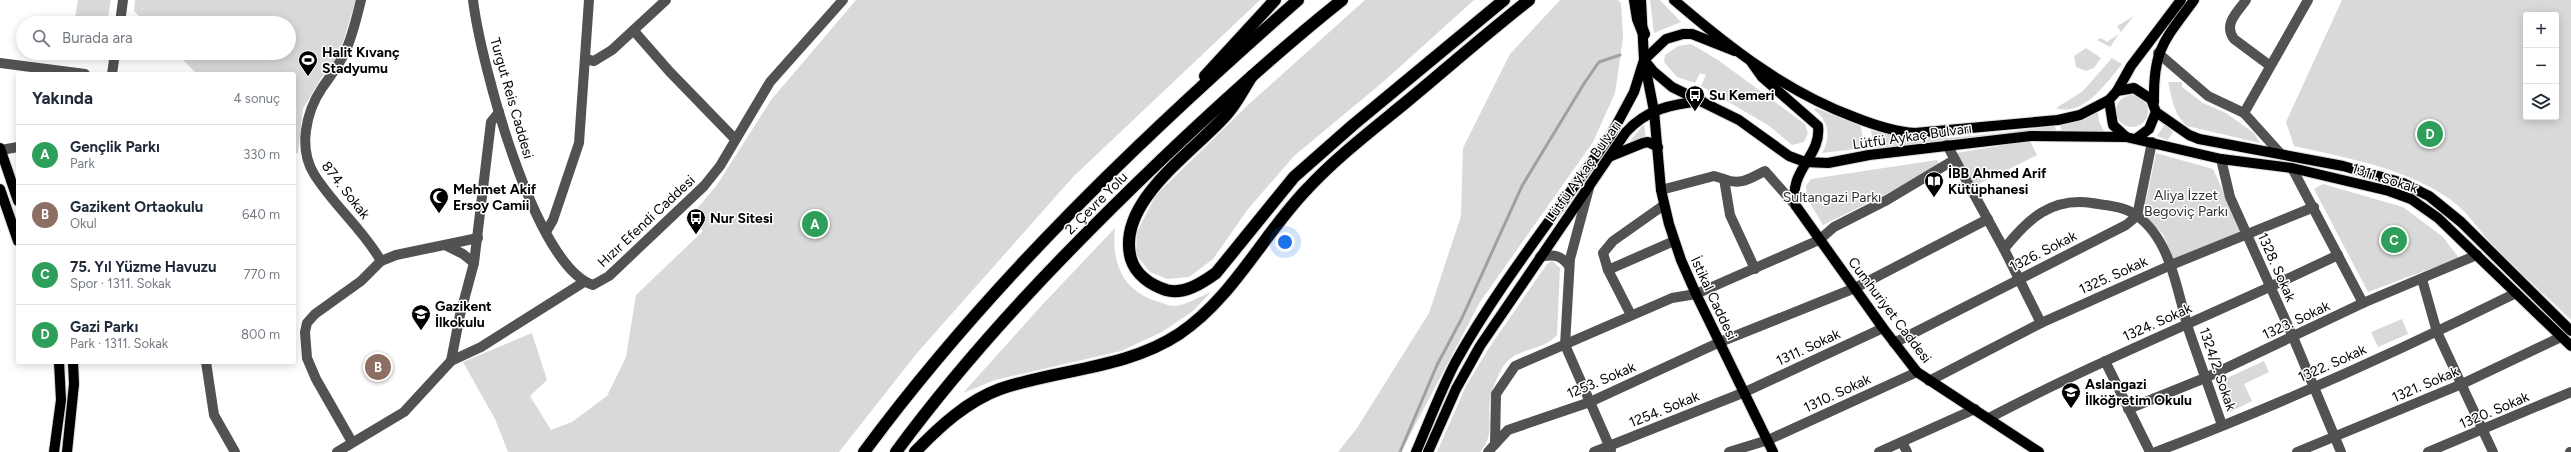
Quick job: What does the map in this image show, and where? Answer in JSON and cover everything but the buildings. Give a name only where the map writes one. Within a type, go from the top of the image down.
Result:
[{"type":"highway","points":[[1178,108],[1239,37],[1275,0]]},
{"type":"highway","name":"2. Çevre Yolu","points":[[864,452],[913,388],[1031,253],[1095,186],[1178,108],[1298,0]]},
{"type":"highway","name":"2. Çevre Yolu","points":[[896,452],[941,393],[1044,276],[1137,183],[1252,76],[1342,0]]},
{"type":"highway","points":[[1252,76],[1228,114],[1172,168],[1146,198],[1136,215],[1128,239],[1132,262],[1144,278],[1160,288],[1170,291],[1185,290],[1201,284],[1216,273],[1294,177],[1353,125],[1504,0]]},
{"type":"highway","points":[[915,452],[959,413],[998,390],[1124,358],[1158,345],[1198,320],[1230,286],[1292,205],[1309,186],[1374,129],[1529,0]]},
{"type":"highway","points":[[1635,0],[1638,19],[1644,34]]},
{"type":"main road","points":[[1641,0],[1644,34],[1644,60],[1666,84],[1703,101]]},
{"type":"main road","points":[[1674,0],[1735,51]]},
{"type":"main road","points":[[2181,0],[2131,66],[2117,90],[2109,100],[2113,125],[2126,137],[2137,138],[2149,129],[2155,107],[2154,75],[2158,53],[2194,0]]},
{"type":"main road","points":[[1644,60],[1666,39],[1683,34],[1692,34],[1735,51]]},
{"type":"main road","name":"Lütfü Aykaç Bulvarı","points":[[1735,51],[1809,99],[1869,123],[1903,133],[2063,119],[2080,115],[2109,100]]},
{"type":"main road","name":"Lütfü Aykaç Bulvarı","points":[[1416,452],[1434,408],[1456,363],[1506,285],[1612,133],[1634,92],[1644,60]]},
{"type":"main road","name":"İstikal Caddesi","points":[[1644,60],[1654,111],[1661,190],[1674,241],[1696,294],[1773,452]]},
{"type":"main road","name":"Cumhuriyet Caddesi","points":[[1752,63],[1762,77],[1818,126],[1819,134],[1816,143],[1793,188],[1796,206],[1894,343],[1917,372],[1929,381],[1976,409],[2039,452]]},
{"type":"main road","points":[[2117,90],[2134,88],[2142,91],[2155,107]]},
{"type":"main road","name":"Lütfü Aykaç Bulvarı","points":[[1428,452],[1465,369],[1540,257],[1632,126],[1654,111],[1679,103],[1703,101],[1739,120],[1789,156],[1805,162],[1828,163],[1946,145],[2046,135],[2126,137]]},
{"type":"main road","name":"1311. Sokak","points":[[2155,107],[2188,135],[2199,139],[2280,153],[2374,174],[2403,183],[2429,196],[2462,222],[2571,331]]},
{"type":"main road","name":"1311. Sokak","points":[[2137,138],[2221,159],[2292,168],[2352,181],[2411,199],[2443,222],[2571,346]]},
{"type":"main road","points":[[1610,157],[1643,143],[1648,142],[1658,147]]},
{"type":"main road","points":[[0,149],[16,195]]},
{"type":"main road","points":[[0,189],[16,235]]},
{"type":"main road","points":[[54,452],[61,400],[59,364]]},
{"type":"main road","points":[[67,452],[74,384],[72,364]]},
{"type":"street","points":[[121,16],[123,0]]},
{"type":"street","name":"874. Sokak","points":[[362,0],[347,49],[336,70],[322,88],[311,108],[306,129],[305,149],[309,166],[314,175],[381,261]]},
{"type":"street","name":"Turgut Reis Caddesi","points":[[473,0],[477,26],[499,112],[517,165],[546,232],[564,262],[584,282]]},
{"type":"street","points":[[546,232],[553,220],[579,143],[589,0]]},
{"type":"street","points":[[585,59],[594,61],[603,57],[666,0]]},
{"type":"street","name":"Hızır Efendi Caddesi","points":[[337,452],[404,412],[451,361],[481,347],[584,282],[593,285],[609,276],[679,210],[720,166],[770,82],[843,0]]},
{"type":"street","points":[[2246,0],[2230,23],[2230,33],[2234,39],[2269,65]]},
{"type":"street","points":[[2244,113],[2269,65],[2308,0]]},
{"type":"street","points":[[634,30],[669,71],[735,139]]},
{"type":"street","points":[[2158,53],[2208,96],[2244,113],[2280,153]]},
{"type":"street","points":[[112,72],[114,60]]},
{"type":"street","points":[[0,63],[70,72]]},
{"type":"street","points":[[451,361],[460,315],[474,263],[491,122],[499,112]]},
{"type":"street","points":[[2004,249],[2024,224],[2052,205],[2087,203],[2124,208],[2137,216],[2152,142]]},
{"type":"street","points":[[1946,145],[2004,249],[2041,323]]},
{"type":"street","points":[[0,149],[16,147]]},
{"type":"street","name":"1328. Sokak","points":[[2221,159],[2230,197],[2293,337],[2341,452]]},
{"type":"street","points":[[1492,448],[1496,394],[1515,366],[1672,298],[1696,294],[1820,240],[1834,227],[1887,200],[1954,160]]},
{"type":"street","points":[[2292,168],[2314,207],[2363,303]]},
{"type":"street","points":[[1661,190],[1714,176],[1733,182],[1743,182],[1765,171],[1796,206]]},
{"type":"street","points":[[1724,179],[1730,215],[1755,269]]},
{"type":"street","points":[[1590,187],[1569,266],[1566,345],[1610,449]]},
{"type":"street","points":[[1631,315],[1608,270],[1603,253],[1613,240],[1664,205]]},
{"type":"street","name":"1325. Sokak","points":[[1929,381],[2041,323],[2171,265],[2314,207]]},
{"type":"street","name":"1324/2. Sokak","points":[[2137,216],[2156,236],[2171,265],[2187,324],[2222,425]]},
{"type":"street","name":"1326. Sokak","points":[[1894,343],[2126,225],[2137,216]]},
{"type":"street","name":"1253. Sokak","points":[[1492,448],[1508,430],[1590,402],[1720,342],[1855,288],[1988,220]]},
{"type":"street","points":[[352,442],[316,379],[306,358],[305,332],[307,323],[315,314],[362,281],[381,261],[396,255],[447,246],[478,238]]},
{"type":"street","points":[[1608,270],[1674,241]]},
{"type":"street","points":[[447,246],[463,254],[474,263]]},
{"type":"street","points":[[1540,257],[1556,255],[1562,258],[1569,266]]},
{"type":"street","name":"1324. Sokak","points":[[1989,418],[2060,381],[2271,287],[2338,255]]},
{"type":"street","name":"1323. Sokak","points":[[2128,409],[2205,378],[2363,303],[2477,255]]},
{"type":"street","points":[[2422,279],[2437,332],[2493,452]]},
{"type":"street","name":"1322. Sokak","points":[[2156,452],[2183,447],[2222,425],[2314,387],[2437,332],[2516,293]]},
{"type":"street","name":"1311. Sokak","points":[[1745,392],[1883,328]]},
{"type":"street","name":"1321. Sokak","points":[[2297,452],[2462,384],[2561,337]]},
{"type":"street","points":[[2105,361],[2150,452]]},
{"type":"street","points":[[206,364],[214,415],[235,452]]},
{"type":"street","name":"1310. Sokak","points":[[1729,452],[1768,440],[1917,372]]},
{"type":"street","name":"1254. Sokak","points":[[1594,452],[1610,449],[1745,392]]},
{"type":"street","name":"1320. Sokak","points":[[2428,452],[2484,430],[2571,392]]},
{"type":"street","points":[[1879,452],[1976,409]]},
{"type":"street","points":[[1902,442],[1907,452]]},
{"type":"green space","points":[[78,0],[111,0],[108,16],[75,16]]},
{"type":"green space","name":"Halit Kıvanç Stadyumu","points":[[135,0],[356,0],[339,55],[320,80],[303,109],[298,153],[296,153],[296,72],[195,72],[183,60],[296,60],[296,16],[139,16],[134,11]]},
{"type":"green space","points":[[856,0],[1260,0],[1073,177],[917,353],[839,452],[508,452],[495,419],[463,362],[532,333],[547,380],[530,396],[551,430],[572,422],[607,396],[626,357],[636,295],[703,231],[689,218],[717,185],[771,100]]},
{"type":"green space","points":[[1365,0],[1474,0],[1383,82],[1294,156],[1248,209],[1213,259],[1189,277],[1167,279],[1150,272],[1136,255],[1137,232],[1156,195],[1249,104]]},
{"type":"green space","points":[[1560,0],[1618,0],[1621,3],[1623,38],[1615,93],[1593,142],[1480,302],[1401,452],[1338,452],[1357,428],[1429,313],[1461,216],[1463,148],[1510,54]]},
{"type":"green space","points":[[1650,0],[1660,0],[1681,22],[1654,33]]},
{"type":"green space","points":[[2342,0],[2571,0],[2571,320],[2485,237],[2457,204],[2434,189],[2396,172],[2355,160],[2294,146],[2286,122]]},
{"type":"green space","points":[[2134,16],[2121,32],[2117,26]]},
{"type":"green space","points":[[2119,34],[2110,47],[2097,40],[2101,38],[2107,42]]},
{"type":"green space","points":[[1691,44],[1718,60],[1805,124],[1808,133],[1804,142],[1792,145],[1768,125],[1701,86],[1706,75],[1700,73],[1695,83],[1677,77],[1664,62],[1665,55],[1678,46]]},
{"type":"green space","points":[[2086,48],[2101,58],[2094,68],[2086,71],[2076,67],[2074,56]]},
{"type":"green space","points":[[2112,58],[2122,64],[2094,96],[2076,108],[2066,110],[2056,108],[2083,91]]},
{"type":"green space","points":[[2168,82],[2182,82],[2182,87],[2203,103],[2226,113],[2254,133],[2260,143],[2187,126],[2176,111]]},
{"type":"green space","points":[[2129,95],[2135,95],[2144,99],[2148,111],[2144,123],[2135,127],[2129,127],[2120,123],[2116,114],[2116,108],[2120,99]]},
{"type":"green space","points":[[1816,108],[1861,126],[1864,148],[1822,153],[1827,141],[1827,130],[1823,119],[1814,110]]},
{"type":"green space","points":[[2098,112],[2099,122],[2104,131],[2061,131],[2061,125],[2084,120]]},
{"type":"green space","points":[[1644,124],[1646,138],[1630,141]]},
{"type":"green space","points":[[2165,124],[2173,132],[2168,140],[2157,136]]},
{"type":"green space","points":[[2055,126],[2056,130],[1874,148],[1871,130],[1893,135],[1940,138],[1963,137]]},
{"type":"green space","points":[[2030,141],[2037,155],[1975,186],[1956,153]]},
{"type":"green space","name":"Aliya İzzet Begoviç Parkı","points":[[2156,153],[2213,169],[2242,233],[2174,260],[2163,234],[2143,215]]},
{"type":"green space","name":"Sultangazi Parkı","points":[[1937,160],[1941,167],[1823,225],[1807,198],[1806,186],[1811,179]]},
{"type":"green space","points":[[2323,184],[2403,207],[2443,237],[2459,258],[2368,292],[2314,189]]},
{"type":"green space","points":[[1115,228],[1115,253],[1118,264],[1128,283],[1136,291],[1170,306],[1178,306],[1187,303],[1211,292],[1193,311],[1162,332],[1121,351],[995,380],[963,393],[1042,305]]},
{"type":"green space","points":[[1552,261],[1560,268],[1557,335],[1545,344],[1516,355],[1509,359],[1504,365],[1492,391],[1489,407],[1489,433],[1485,446],[1480,452],[1437,452],[1466,386],[1489,348],[1547,264]]},
{"type":"green space","points":[[2402,319],[2408,334],[2378,347],[2371,332]]},
{"type":"green space","points":[[2264,361],[2269,372],[2244,384],[2252,401],[2230,412],[2216,383]]},
{"type":"waterway","points":[[1400,452],[1437,365],[1462,318],[1522,186],[1585,82],[1599,62],[1620,55]]},
{"type":"place","name":"Halit Kıvanç Stadyumu","points":[[308,77]]},
{"type":"place","name":"Su Kemeri","points":[[1695,112]]},
{"type":"place","name":"Gazi Parkı","points":[[2430,134]]},
{"type":"place","name":"İBB Ahmed Arif Kütüphanesi","points":[[1934,198]]},
{"type":"place","name":"Mehmet Akif Ersoy Camii","points":[[439,214]]},
{"type":"place","name":"Gençlik Parkı","points":[[815,224]]},
{"type":"place","name":"Nur Sitesi","points":[[696,235]]},
{"type":"place","name":"75. Yıl Yüzme Havuzu","points":[[2394,240]]},
{"type":"place","name":"Gazikent İlkokulu","points":[[421,331]]},
{"type":"place","name":"Gazikent Ortaokulu","points":[[378,367]]},
{"type":"place","name":"Aslangazi İlköğretim Okulu","points":[[2071,409]]}]
